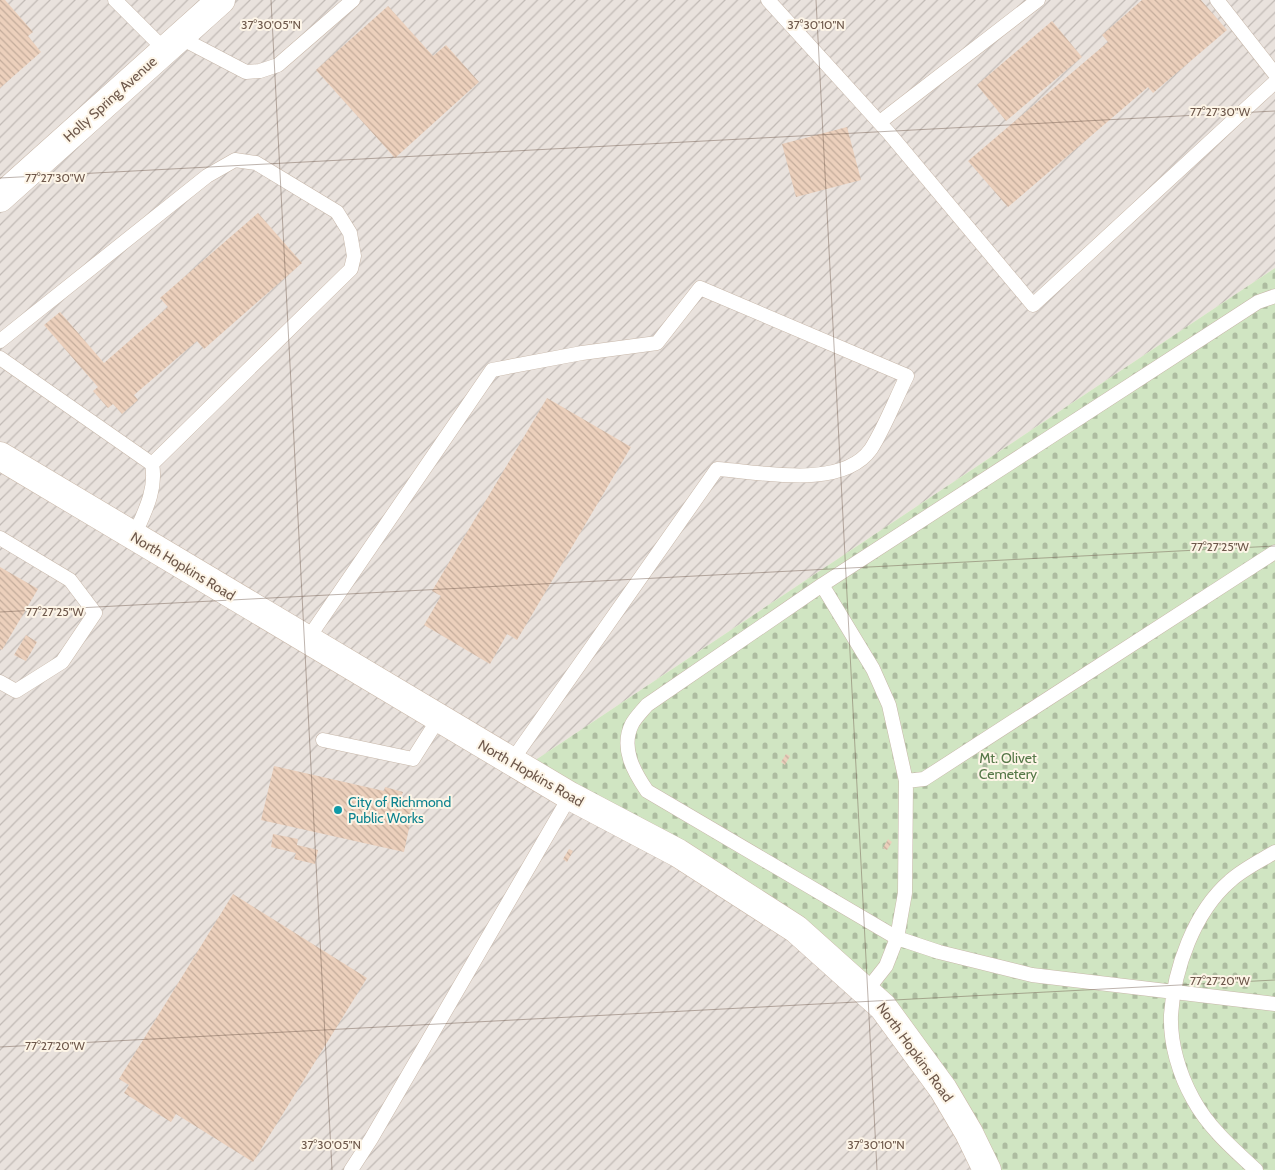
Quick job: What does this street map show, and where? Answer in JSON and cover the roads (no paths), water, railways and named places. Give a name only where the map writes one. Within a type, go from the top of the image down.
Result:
[{"type":"main road","name":"Holly Spring Avenue","points":[[0,198],[220,0]]},
{"type":"main road","name":"North Hopkins Road","points":[[0,456],[511,762],[570,796],[678,853],[796,929],[867,990],[883,1007],[943,1088],[969,1133],[987,1170]]},
{"type":"lane","points":[[114,0],[172,43],[246,72],[260,71],[278,66],[353,0]]},
{"type":"lane","points":[[768,0],[880,122],[1033,305],[1275,82]]},
{"type":"lane","points":[[880,122],[1038,0]]},
{"type":"lane","points":[[1217,0],[1275,74]]},
{"type":"lane","points":[[0,341],[207,176],[235,160],[256,163],[337,212],[350,233],[354,256],[351,269],[152,464]]},
{"type":"lane","points":[[307,640],[492,370],[582,353],[657,343],[700,288],[907,376],[870,450],[845,470],[816,476],[718,469],[511,762]]},
{"type":"lane","points":[[1275,296],[1258,302],[822,585],[647,705],[631,725],[628,744],[629,758],[647,791],[897,938],[940,952],[1032,975],[1275,1004]]},
{"type":"lane","points":[[0,358],[152,464],[155,477],[150,497],[134,536]]},
{"type":"lane","points":[[0,538],[70,580],[95,613],[62,662],[16,691],[0,682]]},
{"type":"lane","points":[[906,781],[924,779],[1275,552]]},
{"type":"lane","points":[[822,585],[873,669],[889,704],[906,781],[905,893],[897,938],[886,966],[867,990]]},
{"type":"lane","points":[[323,740],[413,759],[438,718]]},
{"type":"lane","points":[[351,1170],[371,1140],[570,796]]},
{"type":"lane","points":[[1256,1170],[1207,1123],[1192,1098],[1175,1054],[1171,1015],[1174,993],[1184,955],[1194,930],[1210,904],[1229,882],[1275,852]]},
{"type":"place","name":"City of Richmond Public Works","points":[[338,810]]},
{"type":"park label","name":"Mt. Olivet Cemetery","points":[[1008,766]]}]
